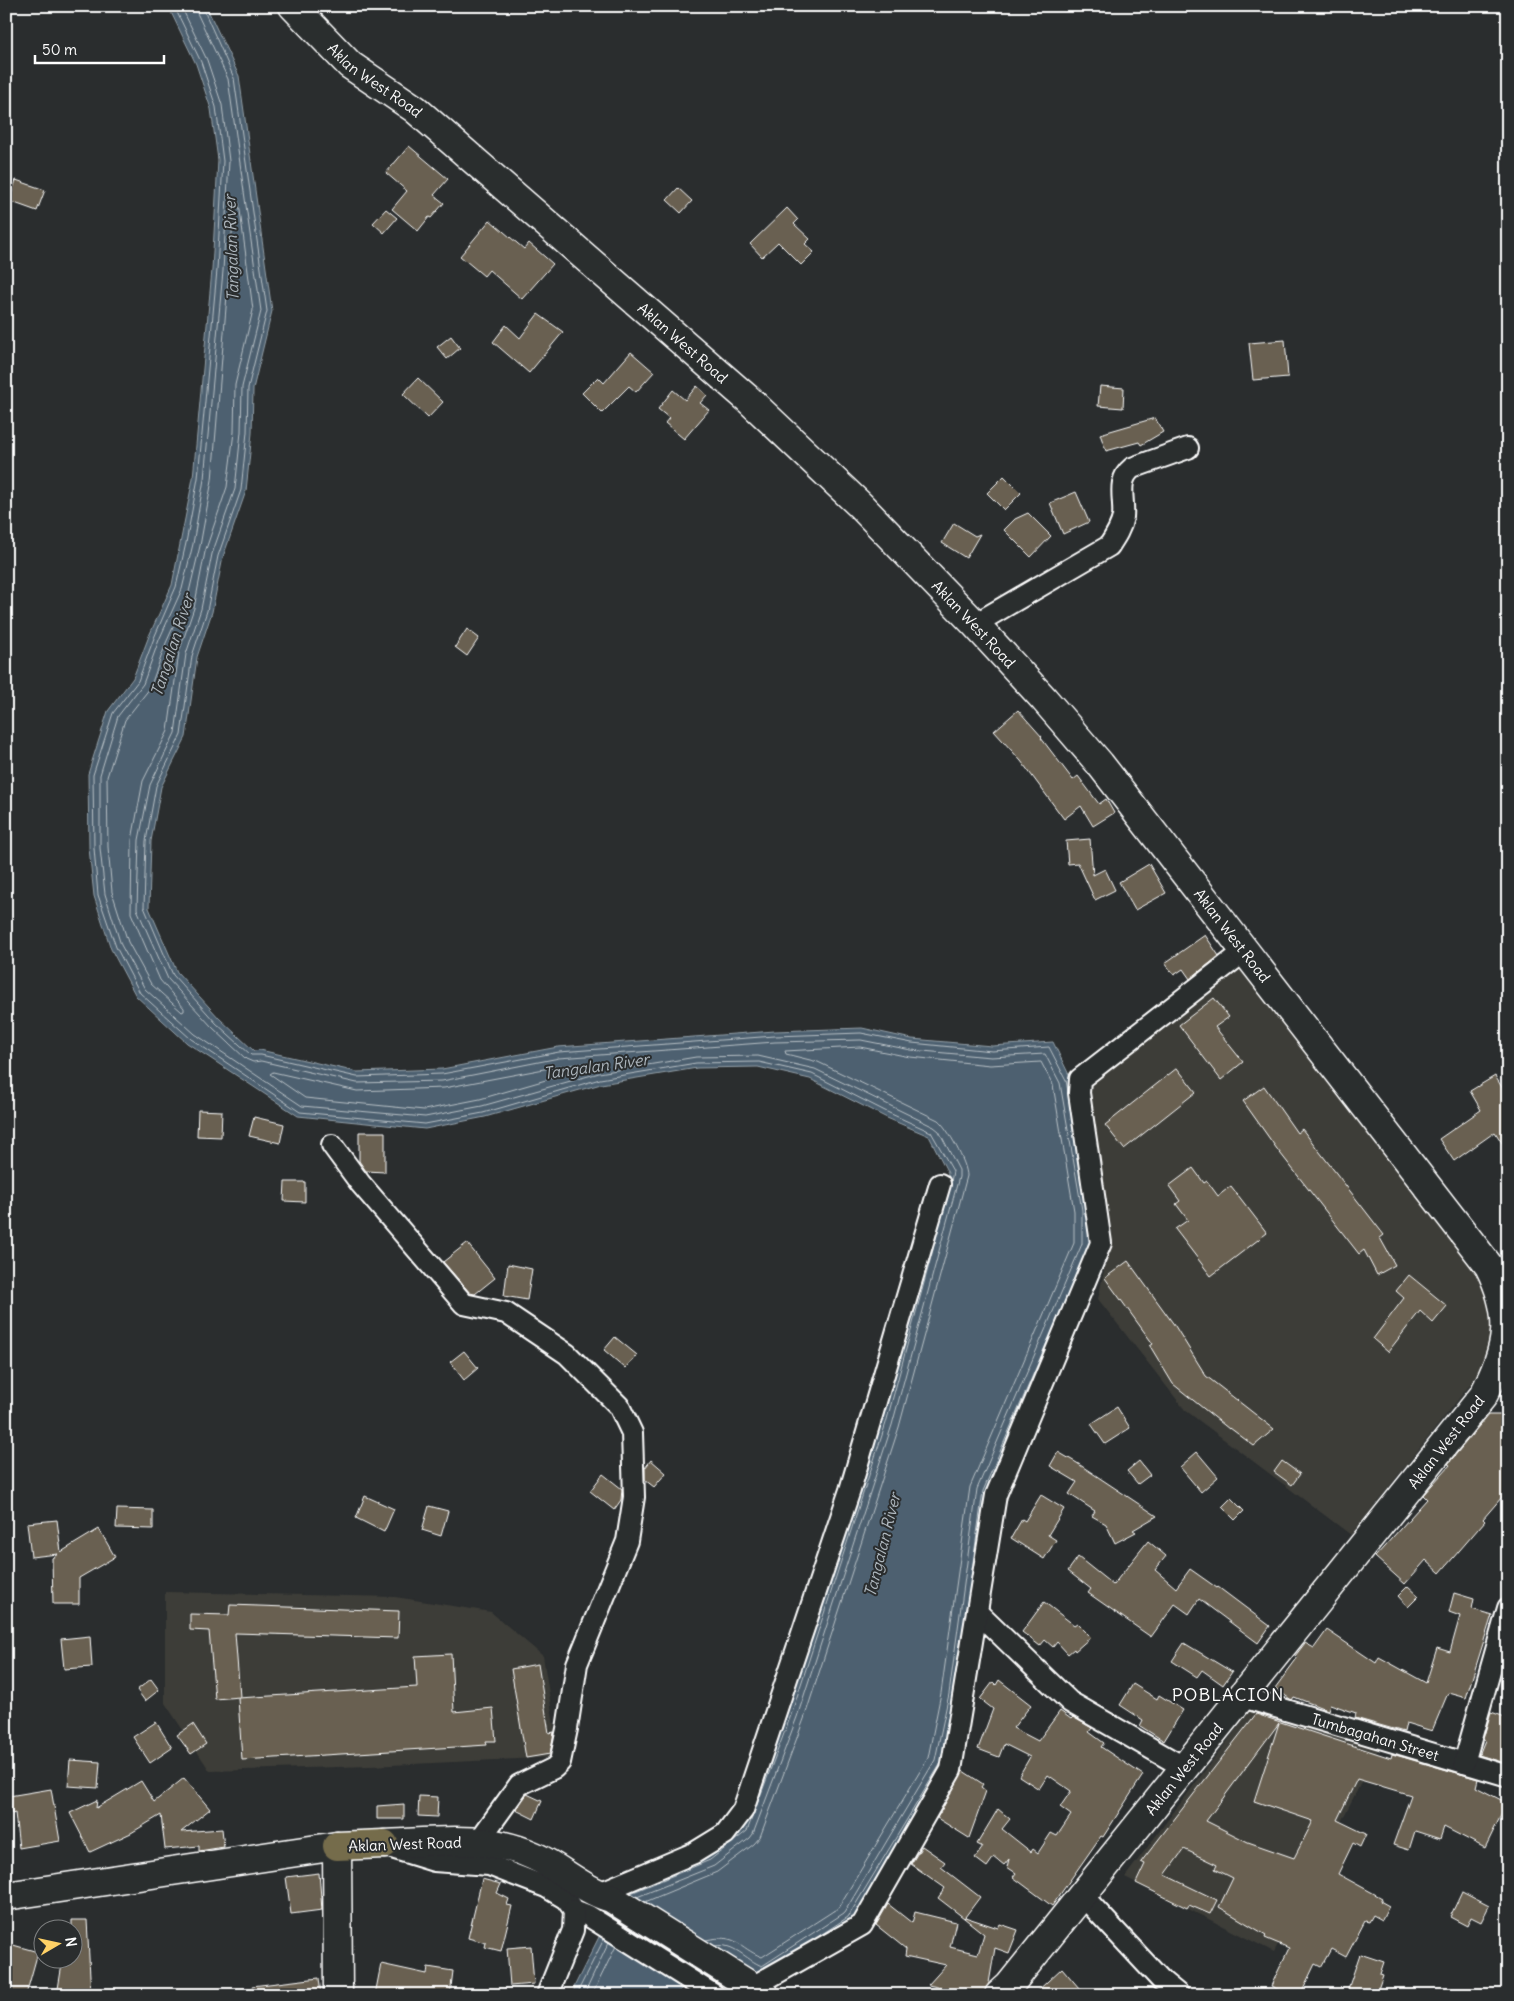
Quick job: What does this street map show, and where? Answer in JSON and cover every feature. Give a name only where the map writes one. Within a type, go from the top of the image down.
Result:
[{"type":"main road","name":"Aklan West Road","points":[[293,6],[350,65],[415,109],[748,400],[860,505],[975,624],[1044,699],[1100,764],[1489,1266],[1500,1289],[1506,1307],[1506,1330],[1503,1352],[1495,1373],[1496,1396],[1242,1697],[1009,1986],[999,1995]]},
{"type":"main road","name":"Aklan West Road","points":[[6,1896],[337,1846],[478,1842],[518,1849],[549,1863],[592,1904],[722,1968],[760,1991]]},
{"type":"main road","points":[[337,1846],[338,1995]]},
{"type":"street","points":[[975,624],[1109,546],[1118,532],[1123,516],[1122,488],[1125,474],[1132,468],[1188,448]]},
{"type":"street","points":[[760,1991],[862,1925],[951,1770],[996,1495],[1101,1243],[1079,1093],[1080,1079],[1246,950]]},
{"type":"street","points":[[332,1145],[360,1183],[464,1304],[506,1313],[567,1354],[618,1406],[632,1433],[634,1497],[627,1541],[577,1664],[568,1729],[560,1762],[554,1768],[519,1785],[478,1842]]},
{"type":"street","points":[[548,1995],[573,1930],[592,1904],[694,1853],[725,1834],[743,1810],[850,1490],[940,1184]]},
{"type":"street","points":[[1464,1763],[1508,1608]]},
{"type":"street","points":[[977,1612],[1070,1702],[1185,1768]]},
{"type":"street","name":"Tumbagahan Street","points":[[1242,1697],[1508,1776]]},
{"type":"street","points":[[384,1844],[401,1852],[434,1861],[490,1865],[546,1887],[566,1898],[592,1904],[713,1994]]},
{"type":"street","points":[[1082,1896],[1162,1981],[1179,1995]]},
{"type":"shaded area","points":[[1240,964],[1473,1266],[1487,1294],[1492,1324],[1487,1354],[1473,1381],[1351,1535],[1185,1410],[1098,1299],[1112,1233],[1087,1081]]},
{"type":"shaded area","points":[[165,1592],[395,1597],[491,1612],[543,1656],[559,1757],[210,1771],[165,1703]]},
{"type":"shaded area","points":[[1255,1704],[1382,1742],[1274,1952],[1125,1877]]},
{"type":"water","name":"Tangalan River","points":[[168,6],[206,6],[239,76],[272,311],[253,389],[252,433],[246,491],[223,557],[212,612],[197,657],[186,737],[161,787],[151,841],[149,908],[177,972],[220,1019],[254,1051],[260,1050],[357,1072],[442,1069],[558,1047],[775,1031],[862,1028],[912,1039],[992,1046],[1053,1042],[1071,1079],[1093,1247],[988,1492],[946,1764],[852,1921],[761,1980],[705,1972],[673,1995],[573,1995],[575,1985],[622,1891],[708,1856],[743,1829],[786,1713],[882,1421],[948,1173],[929,1136],[887,1118],[810,1079],[758,1067],[697,1068],[601,1084],[485,1117],[425,1129],[298,1116],[187,1043],[136,996],[111,949],[94,896],[89,848],[88,774],[108,711],[133,678],[172,585],[193,478],[212,270],[218,160],[211,109],[196,64]]},
{"type":"building","points":[[409,146],[448,179],[434,195],[444,203],[418,231],[392,209],[407,191],[386,173]]},
{"type":"building","points":[[16,180],[45,190],[37,211],[9,201]]},
{"type":"building","points":[[678,188],[692,201],[681,213],[667,200]]},
{"type":"building","points":[[787,208],[798,220],[794,224],[810,239],[805,244],[814,252],[801,265],[778,242],[762,257],[750,244]]},
{"type":"building","points":[[386,209],[397,218],[384,233],[373,223]]},
{"type":"building","points":[[490,220],[524,249],[529,243],[553,264],[522,299],[489,270],[484,276],[460,256]]},
{"type":"building","points":[[538,314],[563,332],[529,373],[493,342],[506,325],[520,338]]},
{"type":"building","points":[[451,336],[460,348],[447,359],[437,347]]},
{"type":"building","points":[[1285,340],[1288,377],[1253,380],[1249,343]]},
{"type":"building","points":[[631,352],[654,372],[636,392],[629,386],[602,413],[582,393],[598,377],[604,383]]},
{"type":"building","points":[[418,378],[443,402],[428,418],[403,394]]},
{"type":"building","points":[[697,386],[707,395],[700,403],[709,410],[684,439],[665,423],[669,418],[658,409],[673,390],[685,400]]},
{"type":"building","points":[[1100,386],[1124,388],[1123,408],[1098,406]]},
{"type":"building","points":[[1155,418],[1163,432],[1141,445],[1139,442],[1106,451],[1100,434]]},
{"type":"building","points":[[1004,476],[1021,493],[1004,510],[987,493]]},
{"type":"building","points":[[1076,492],[1089,522],[1063,534],[1050,503]]},
{"type":"building","points":[[1028,513],[1051,536],[1031,557],[1004,530],[1015,519]]},
{"type":"building","points":[[954,523],[975,536],[980,534],[966,558],[942,543]]},
{"type":"building","points":[[467,629],[479,638],[467,656],[455,647]]},
{"type":"building","points":[[1018,710],[1042,737],[1073,780],[1078,776],[1099,804],[1106,799],[1114,813],[1093,826],[1081,806],[1064,819],[1021,761],[994,731]]},
{"type":"building","points":[[1090,839],[1093,875],[1105,869],[1115,890],[1095,900],[1078,863],[1068,864],[1066,841]]},
{"type":"building","points":[[1149,864],[1166,893],[1135,910],[1119,882]]},
{"type":"building","points":[[1205,935],[1219,956],[1190,979],[1183,969],[1174,975],[1165,963]]},
{"type":"building","points":[[1214,998],[1229,1017],[1215,1027],[1243,1062],[1221,1080],[1179,1025]]},
{"type":"building","points":[[1177,1068],[1196,1092],[1124,1149],[1105,1125]]},
{"type":"building","points":[[1495,1076],[1508,1097],[1508,1152],[1495,1132],[1454,1161],[1439,1139],[1481,1110],[1470,1091]]},
{"type":"building","points":[[1264,1086],[1297,1133],[1302,1129],[1384,1235],[1380,1238],[1395,1265],[1377,1275],[1364,1250],[1359,1254],[1277,1149],[1243,1101]]},
{"type":"building","points":[[198,1110],[222,1111],[221,1137],[197,1136]]},
{"type":"building","points":[[254,1117],[284,1124],[280,1143],[249,1136]]},
{"type":"building","points":[[359,1132],[385,1132],[385,1172],[366,1171],[359,1161]]},
{"type":"building","points":[[1193,1168],[1204,1183],[1207,1181],[1218,1196],[1231,1186],[1267,1233],[1211,1276],[1175,1229],[1188,1220],[1176,1204],[1180,1201],[1169,1186]]},
{"type":"building","points":[[285,1182],[305,1182],[305,1202],[284,1201]]},
{"type":"building","points":[[467,1243],[495,1278],[475,1294],[470,1293],[443,1262]]},
{"type":"building","points":[[1128,1261],[1175,1326],[1206,1376],[1274,1429],[1254,1446],[1229,1429],[1173,1384],[1150,1346],[1153,1344],[1105,1278]]},
{"type":"building","points":[[508,1264],[532,1269],[527,1300],[504,1296]]},
{"type":"building","points":[[1409,1275],[1447,1306],[1433,1323],[1420,1311],[1388,1352],[1373,1339],[1404,1298],[1396,1291]]},
{"type":"building","points":[[615,1337],[637,1355],[625,1368],[604,1350]]},
{"type":"building","points":[[464,1351],[478,1368],[464,1380],[450,1362]]},
{"type":"building","points":[[1117,1407],[1130,1428],[1105,1444],[1091,1424]]},
{"type":"building","points":[[1488,1415],[1508,1415],[1508,1490],[1483,1519],[1485,1521],[1440,1573],[1426,1560],[1405,1584],[1375,1557],[1427,1499],[1423,1495],[1450,1465],[1448,1464]]},
{"type":"building","points":[[1058,1452],[1157,1516],[1133,1530],[1136,1532],[1115,1543],[1106,1524],[1092,1516],[1095,1511],[1069,1494],[1077,1482],[1050,1466]]},
{"type":"building","points":[[1197,1452],[1218,1477],[1201,1492],[1180,1467]]},
{"type":"building","points":[[651,1460],[666,1473],[654,1487],[645,1480],[645,1468]]},
{"type":"building","points":[[1139,1461],[1150,1475],[1138,1484],[1127,1471]]},
{"type":"building","points":[[1282,1461],[1300,1474],[1292,1485],[1274,1472]]},
{"type":"building","points":[[603,1474],[622,1489],[621,1500],[614,1510],[590,1491]]},
{"type":"building","points":[[1041,1495],[1064,1509],[1048,1535],[1056,1540],[1044,1559],[1011,1538],[1022,1519],[1025,1521]]},
{"type":"building","points":[[365,1496],[394,1509],[384,1532],[356,1518]]},
{"type":"building","points":[[1231,1498],[1244,1511],[1235,1520],[1222,1507]]},
{"type":"building","points":[[429,1506],[448,1511],[441,1536],[422,1530]]},
{"type":"building","points":[[117,1509],[153,1510],[153,1529],[116,1528]]},
{"type":"building","points":[[57,1520],[61,1552],[99,1529],[115,1557],[79,1578],[79,1604],[53,1604],[52,1558],[58,1554],[31,1557],[27,1523]]},
{"type":"building","points":[[1148,1541],[1166,1556],[1155,1570],[1176,1588],[1190,1569],[1218,1587],[1270,1626],[1258,1643],[1199,1599],[1189,1614],[1175,1604],[1151,1637],[1088,1593],[1091,1589],[1068,1571],[1078,1557],[1113,1585]]},
{"type":"building","points":[[1408,1586],[1419,1596],[1408,1607],[1398,1596]]},
{"type":"building","points":[[1454,1593],[1474,1599],[1472,1609],[1492,1615],[1466,1698],[1448,1693],[1432,1731],[1406,1723],[1404,1732],[1355,1718],[1356,1713],[1330,1704],[1328,1710],[1294,1697],[1292,1700],[1275,1688],[1298,1657],[1295,1656],[1305,1643],[1314,1648],[1327,1630],[1376,1663],[1379,1657],[1426,1683],[1437,1648],[1450,1652],[1460,1616],[1449,1612]]},
{"type":"building","points":[[1044,1602],[1074,1625],[1077,1623],[1091,1637],[1075,1651],[1074,1649],[1068,1654],[1057,1642],[1053,1647],[1045,1640],[1040,1646],[1022,1632]]},
{"type":"building","points":[[230,1605],[399,1611],[398,1638],[235,1633],[240,1697],[215,1699],[209,1631],[190,1630],[190,1614],[229,1615]]},
{"type":"building","points":[[90,1636],[92,1667],[64,1669],[61,1639]]},
{"type":"building","points":[[1184,1643],[1232,1672],[1223,1685],[1202,1670],[1197,1677],[1172,1661]]},
{"type":"building","points":[[451,1654],[454,1712],[493,1708],[496,1741],[486,1741],[487,1745],[242,1760],[238,1698],[417,1687],[415,1656]]},
{"type":"building","points":[[538,1664],[549,1733],[554,1732],[550,1754],[526,1758],[511,1669]]},
{"type":"building","points":[[151,1679],[159,1690],[145,1701],[137,1690]]},
{"type":"building","points":[[999,1680],[1031,1705],[1013,1728],[1038,1741],[1060,1711],[1071,1719],[1073,1717],[1092,1728],[1089,1732],[1104,1743],[1101,1747],[1143,1775],[1103,1837],[1101,1836],[1052,1906],[1013,1877],[1016,1873],[1007,1867],[1009,1859],[1004,1865],[994,1857],[987,1867],[975,1858],[983,1847],[977,1844],[998,1809],[1010,1819],[1002,1829],[1031,1852],[1033,1849],[1038,1853],[1051,1833],[1057,1836],[1071,1815],[1060,1807],[1071,1791],[1048,1775],[1039,1789],[1019,1776],[1030,1757],[1004,1744],[999,1757],[978,1749],[993,1709],[980,1699],[993,1682],[996,1685]]},
{"type":"building","points":[[1133,1684],[1157,1699],[1159,1695],[1183,1710],[1164,1741],[1140,1726],[1143,1720],[1120,1705]]},
{"type":"building","points":[[1491,1712],[1508,1718],[1508,1764],[1479,1755],[1485,1740],[1483,1739]]},
{"type":"building","points":[[1256,1714],[1391,1758],[1392,1754],[1478,1779],[1476,1787],[1507,1803],[1485,1848],[1444,1827],[1440,1839],[1415,1831],[1409,1850],[1393,1845],[1411,1795],[1357,1779],[1337,1820],[1366,1834],[1360,1847],[1353,1843],[1338,1874],[1382,1898],[1380,1901],[1389,1906],[1382,1920],[1373,1915],[1369,1922],[1365,1921],[1346,1957],[1331,1949],[1321,1967],[1315,1964],[1300,1995],[1277,1995],[1279,1990],[1271,1986],[1289,1948],[1265,1938],[1266,1935],[1219,1907],[1233,1878],[1215,1869],[1217,1865],[1184,1849],[1165,1875],[1217,1900],[1210,1914],[1189,1905],[1187,1908],[1136,1883],[1145,1864],[1141,1862]],"holes":[[[1279,1723],[1254,1801],[1313,1821],[1294,1858],[1248,1842],[1206,1821]]]},
{"type":"building","points":[[156,1722],[172,1748],[150,1763],[133,1737]]},
{"type":"building","points":[[193,1724],[206,1744],[191,1754],[177,1735]]},
{"type":"building","points":[[70,1760],[100,1762],[98,1788],[68,1786]]},
{"type":"building","points":[[963,1771],[983,1784],[981,1787],[986,1791],[969,1838],[937,1818]]},
{"type":"building","points":[[184,1778],[210,1809],[181,1832],[222,1829],[224,1847],[199,1851],[199,1846],[165,1849],[161,1815],[131,1833],[90,1852],[70,1813],[97,1800],[96,1808],[141,1781],[154,1802]]},
{"type":"building","points":[[51,1789],[60,1841],[19,1848],[15,1813],[12,1814],[9,1796]]},
{"type":"building","points":[[527,1794],[542,1801],[534,1819],[516,1810]]},
{"type":"building","points":[[419,1796],[438,1797],[437,1817],[418,1816]]},
{"type":"building","points":[[404,1804],[404,1819],[377,1819],[377,1806]]},
{"type":"building","points":[[922,1846],[945,1862],[941,1867],[980,1897],[965,1917],[998,1928],[1000,1924],[1018,1930],[1009,1953],[995,1948],[989,1983],[984,1992],[979,1995],[945,1995],[947,1989],[928,1985],[946,1965],[905,1956],[906,1949],[876,1925],[888,1904],[912,1923],[915,1912],[956,1922],[950,1947],[978,1954],[984,1934],[938,1898],[945,1888],[911,1864]]},
{"type":"building","points":[[319,1873],[322,1910],[291,1914],[286,1877]]},
{"type":"building","points":[[482,1879],[501,1884],[497,1893],[509,1899],[507,1905],[512,1906],[501,1951],[485,1947],[486,1943],[468,1938]]},
{"type":"building","points":[[1462,1892],[1489,1906],[1481,1922],[1471,1917],[1467,1926],[1450,1917]]},
{"type":"building","points":[[82,1920],[87,1920],[91,1995],[57,1995],[61,1968],[82,1968]]},
{"type":"building","points":[[6,1943],[32,1950],[32,1968],[34,1968],[26,1995],[6,1993]]},
{"type":"building","points":[[531,1946],[534,1984],[510,1986],[507,1948]]},
{"type":"building","points":[[1360,1954],[1384,1962],[1380,1974],[1383,1975],[1376,1995],[1355,1995],[1347,1992]]},
{"type":"building","points":[[381,1964],[427,1974],[428,1967],[453,1971],[450,1995],[408,1991],[407,1995],[375,1995]]},
{"type":"building","points":[[1062,1968],[1085,1995],[1033,1995]]},
{"type":"building","points":[[319,1978],[321,1995],[253,1995],[252,1986]]},
{"type":"district","name":"POBLACION","points":[[1228,1694]]}]
